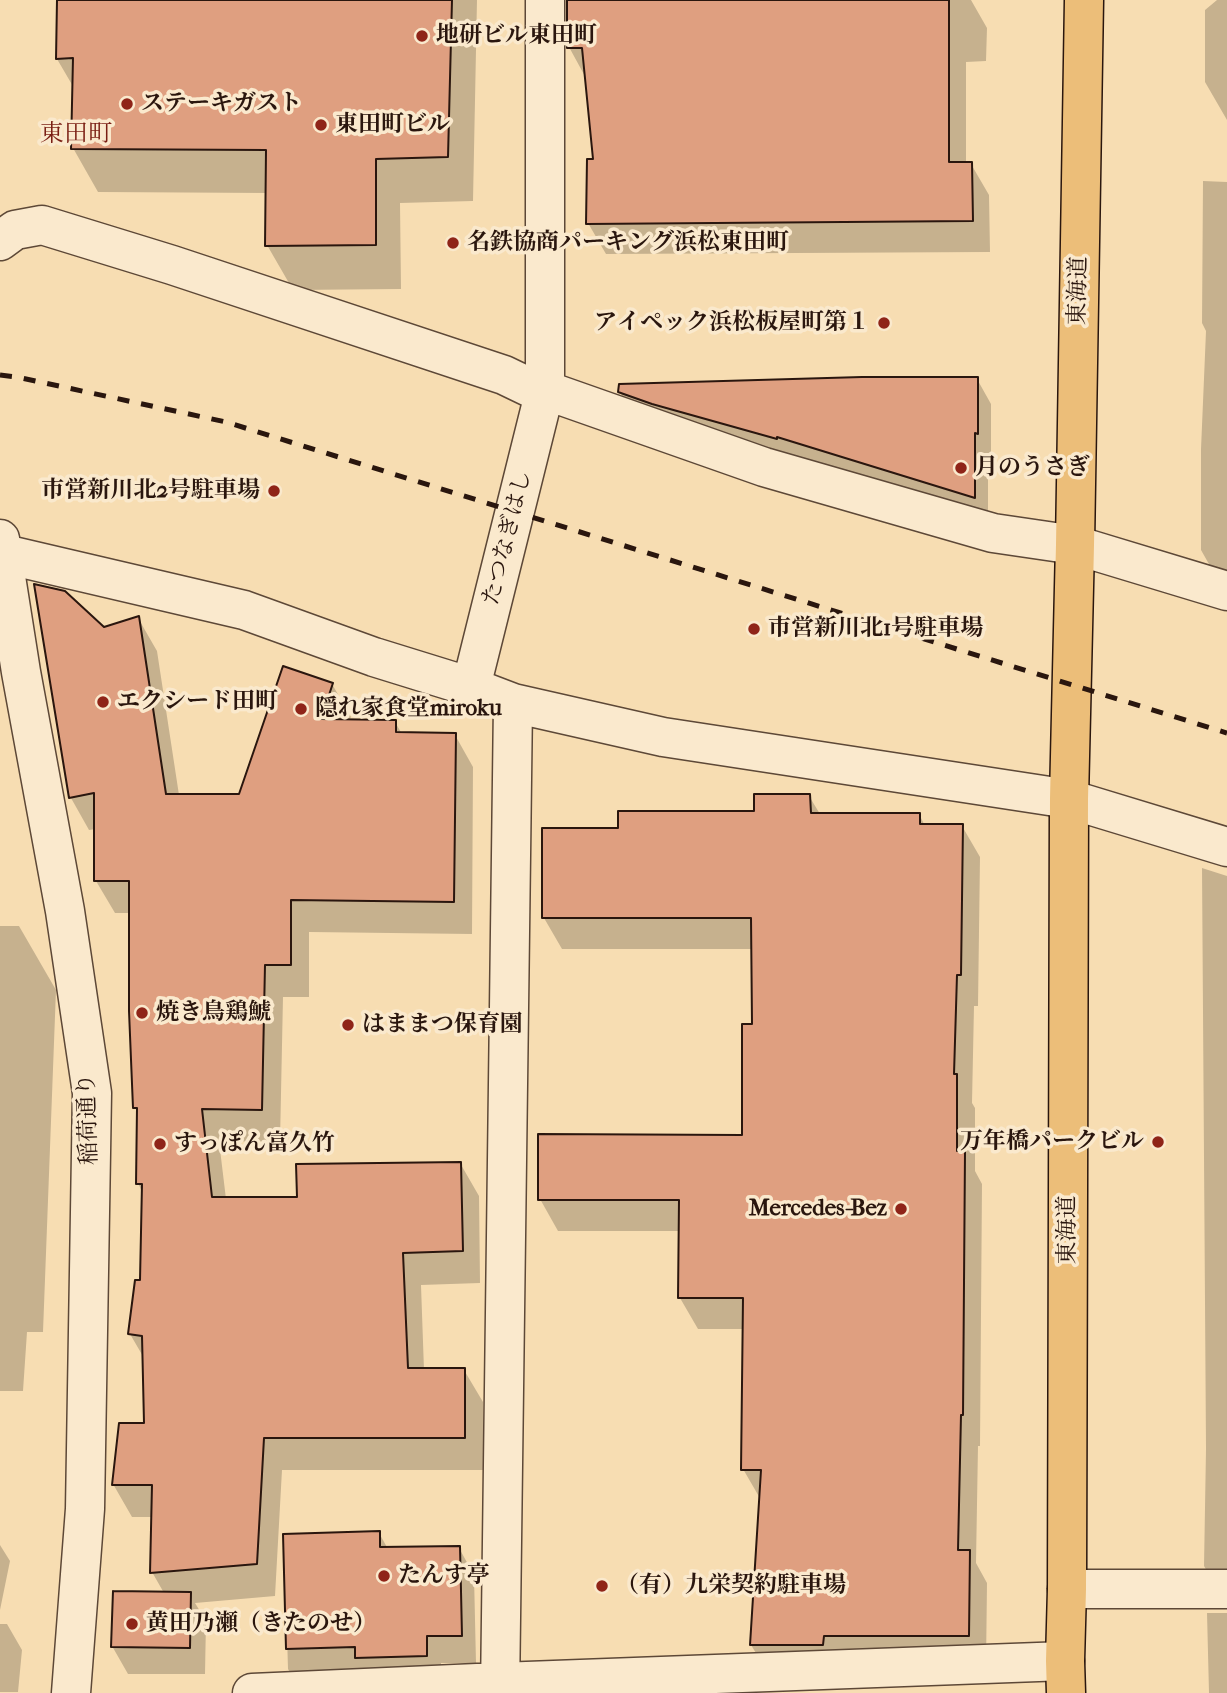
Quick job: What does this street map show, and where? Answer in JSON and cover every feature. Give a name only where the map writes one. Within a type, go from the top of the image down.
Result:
[{"type":"highway","name":"東海道","points":[[1065,1677],[1070,783],[1084,0]]},
{"type":"street","name":"たつなぎはし","points":[[471,687],[545,390],[545,0]]},
{"type":"street","points":[[0,242],[15,230],[42,225],[504,375],[531,388],[545,390],[764,467],[993,533],[1075,563],[1227,591]]},
{"type":"street","points":[[0,548],[244,610],[513,703],[663,737],[1070,783],[1227,847]]},
{"type":"street","name":"稲荷通り","points":[[0,548],[65,911],[92,1093],[85,1509],[71,1693]]},
{"type":"street","points":[[500,1687],[513,703]]},
{"type":"street","points":[[1067,1589],[1227,1589]]},
{"type":"street","points":[[252,1693],[1065,1677]]},
{"type":"building","points":[[57,0],[452,0],[448,157],[376,159],[376,245],[265,246],[266,150],[71,149],[73,58],[56,59]]},
{"type":"building","points":[[567,0],[949,0],[949,162],[972,162],[973,221],[586,224],[587,159],[593,159],[582,48],[567,48]]},
{"type":"building","points":[[862,377],[978,377],[975,498],[777,437],[652,404],[618,392],[619,384]]},
{"type":"building","points":[[34,584],[65,591],[104,627],[139,616],[166,794],[239,794],[283,666],[333,683],[321,719],[396,720],[396,732],[456,733],[454,902],[291,900],[291,965],[265,965],[262,1110],[202,1109],[212,1197],[297,1197],[296,1164],[461,1162],[463,1251],[403,1253],[408,1368],[465,1368],[465,1438],[264,1438],[257,1564],[150,1573],[152,1485],[112,1485],[119,1423],[144,1423],[142,1336],[128,1334],[135,1280],[140,1280],[142,1184],[136,1184],[137,1108],[133,1108],[129,1011],[129,881],[94,881],[94,793],[69,798]]},
{"type":"building","points":[[754,794],[810,794],[811,813],[920,813],[920,824],[963,824],[961,975],[957,975],[954,1074],[957,1074],[957,1151],[965,1151],[963,1415],[958,1550],[970,1550],[969,1636],[824,1636],[823,1645],[750,1645],[761,1470],[741,1470],[743,1298],[678,1298],[679,1200],[538,1200],[538,1134],[742,1135],[742,1024],[752,1024],[751,918],[542,918],[542,828],[618,828],[618,811],[754,811]]},
{"type":"building","points":[[380,1531],[380,1547],[460,1546],[462,1636],[427,1636],[427,1656],[355,1658],[355,1647],[286,1649],[283,1534]]},
{"type":"building","points":[[113,1591],[191,1592],[190,1648],[111,1647]]},
{"type":"railway","points":[[0,375],[226,422],[1227,733]]},
{"type":"place","name":"地研ビル東田町","points":[[422,36]]},
{"type":"place","name":"ステーキガスト","points":[[127,104]]},
{"type":"place","name":"東田町ビル","points":[[321,125]]},
{"type":"place","name":"名鉄協商パーキング浜松東田町","points":[[453,243]]},
{"type":"place","name":"アイペック浜松板屋町第１","points":[[884,323]]},
{"type":"place","name":"月のうさぎ","points":[[961,468]]},
{"type":"place","name":"市営新川北2号駐車場","points":[[274,491]]},
{"type":"place","name":"市営新川北1号駐車場","points":[[754,629]]},
{"type":"place","name":"エクシード田町","points":[[103,702]]},
{"type":"place","name":"隠れ家食堂miroku","points":[[301,709]]},
{"type":"place","name":"焼き鳥鶏鯱","points":[[142,1013]]},
{"type":"place","name":"はままつ保育園","points":[[348,1025]]},
{"type":"place","name":"万年橋パークビル","points":[[1158,1142]]},
{"type":"place","name":"すっぽん富久竹","points":[[160,1144]]},
{"type":"place","name":"Mercedes-Bez","points":[[901,1209]]},
{"type":"place","name":"たんす亭","points":[[384,1576]]},
{"type":"place","name":"（有）九栄契約駐車場","points":[[602,1586]]},
{"type":"place","name":"黄田乃瀬（きたのせ）","points":[[132,1624]]},
{"type":"district","name":"東田町","points":[[76,135]]}]
